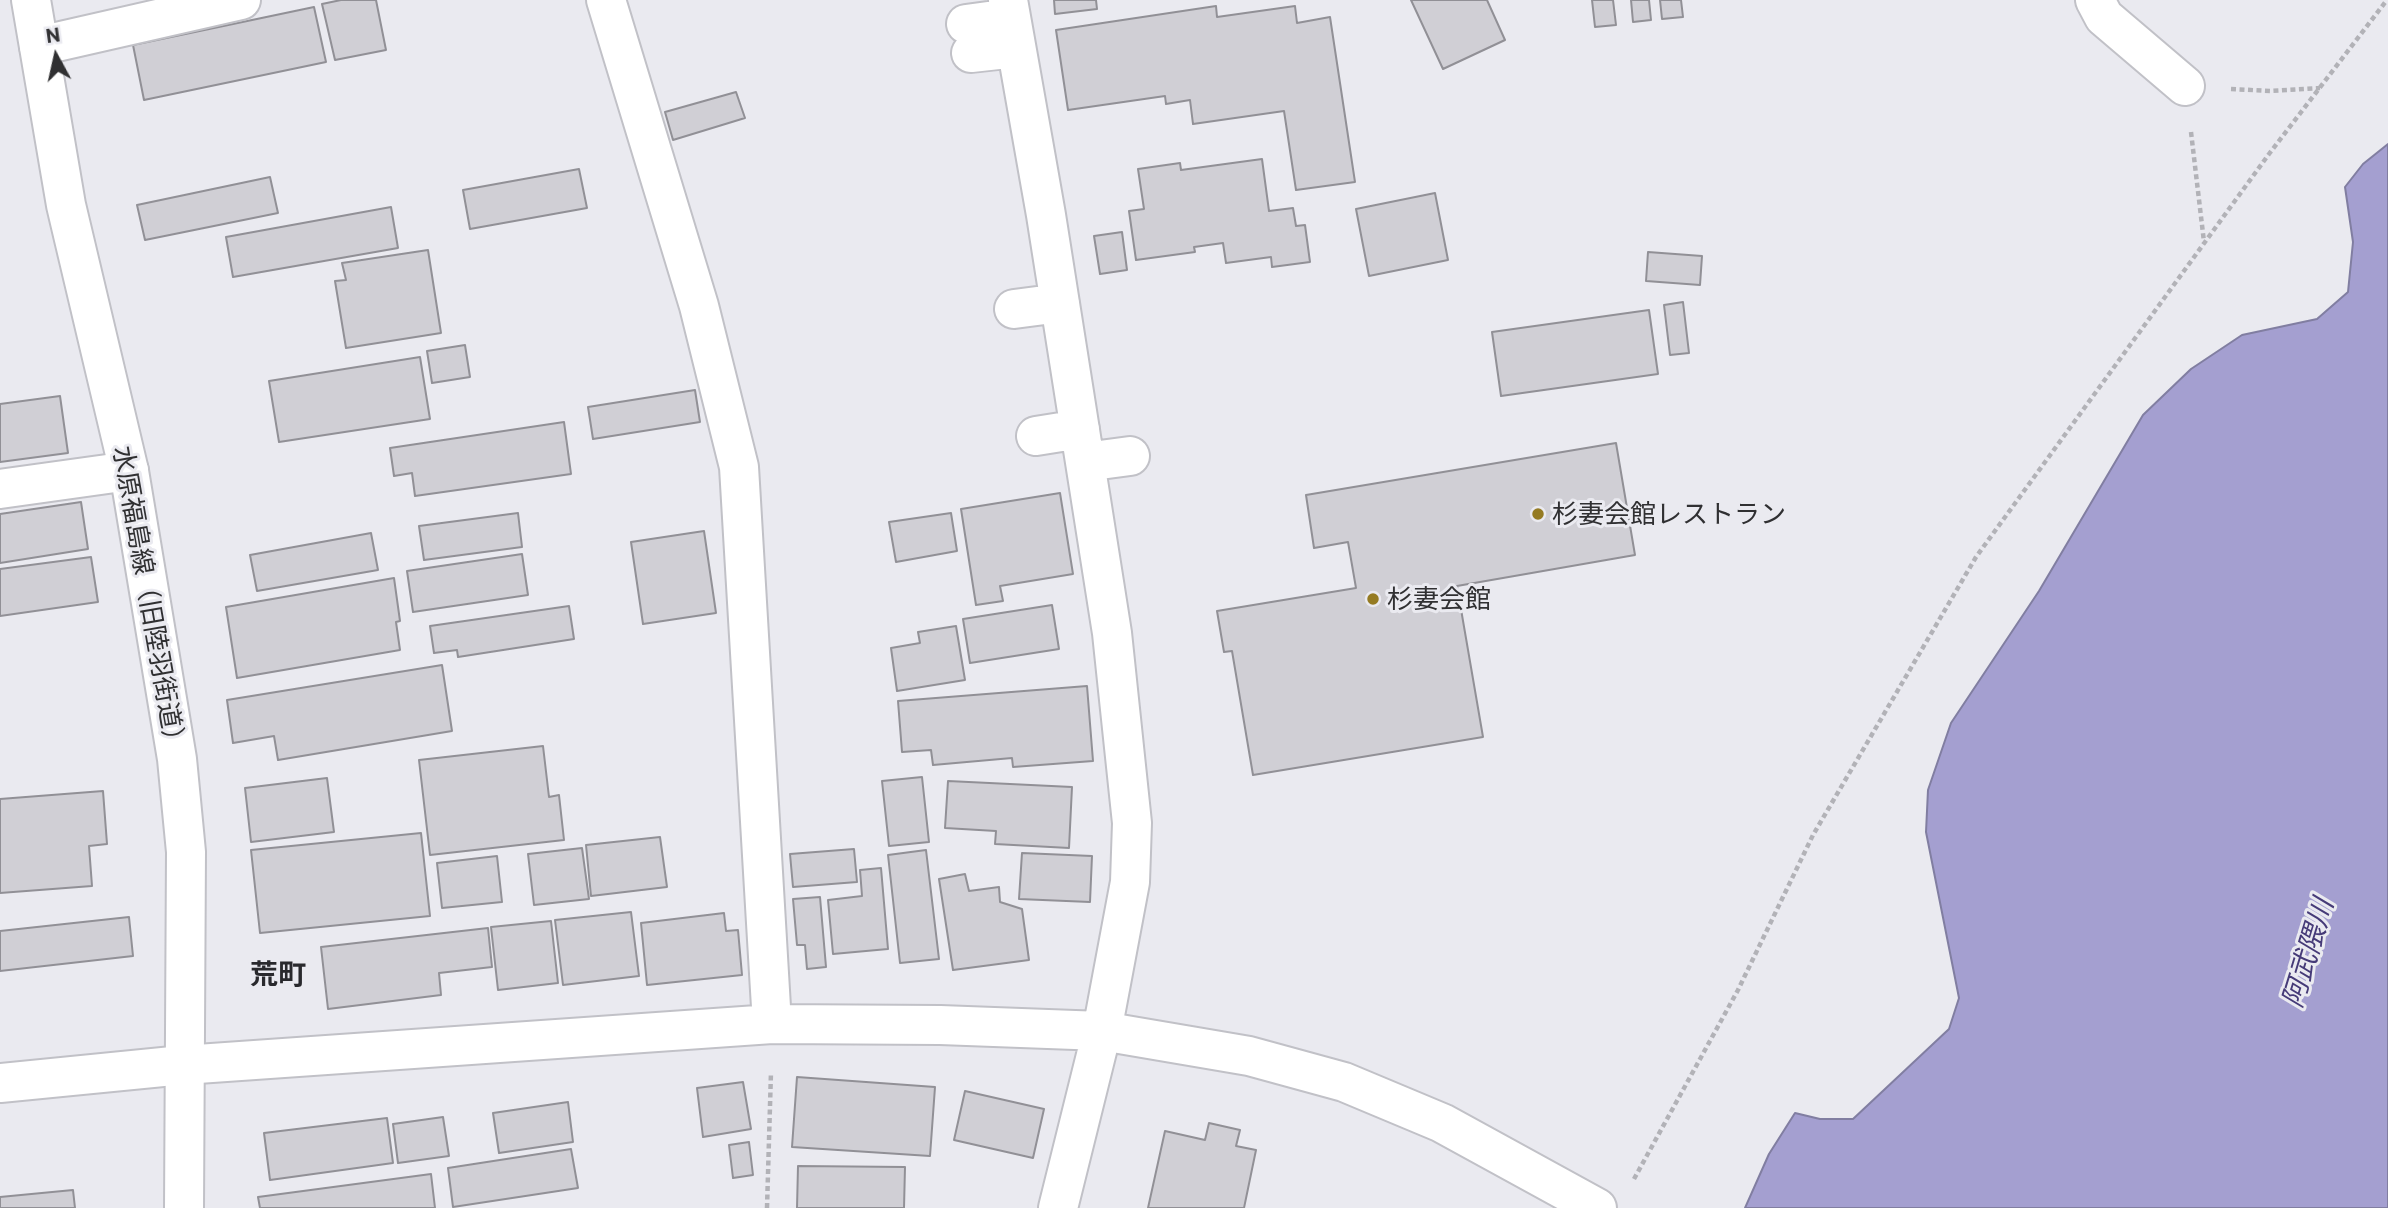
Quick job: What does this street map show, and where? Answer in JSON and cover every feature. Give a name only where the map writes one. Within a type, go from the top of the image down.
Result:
[{"type":"street","name":"水原福島線（旧陸羽街道）","points":[[31,0],[66,205],[129,471],[177,760],[186,852],[184,1208]]},
{"type":"street","points":[[39,46],[241,0]]},
{"type":"street","points":[[606,0],[699,306],[722,389],[738,467],[772,1024]]},
{"type":"street","points":[[2095,0],[2104,17],[2185,86]]},
{"type":"street","points":[[969,39],[1012,22],[1060,303],[1113,646],[1132,823],[1130,881],[1102,1031],[1058,1208]]},
{"type":"street","points":[[1014,309],[1060,303]]},
{"type":"street","points":[[1036,436],[1130,456]]},
{"type":"street","points":[[0,489],[129,471]]},
{"type":"street","points":[[0,1083],[183,1065],[772,1024],[940,1025],[1102,1031],[1249,1056],[1344,1083],[1442,1123],[1597,1208]]},
{"type":"path","points":[[1631,1186],[1738,990],[1813,835],[1976,557],[2204,243],[2387,0]]},
{"type":"path","points":[[2204,243],[2185,86],[2270,91],[2320,88]]},
{"type":"path","points":[[767,1208],[772,1024]]},
{"type":"water","name":"阿武隈川","points":[[2388,144],[2388,1208],[1745,1208],[1769,1154],[1795,1113],[1820,1119],[1853,1119],[1949,1029],[1959,998],[1926,832],[1928,790],[1951,723],[2039,591],[2143,415],[2191,369],[2242,335],[2317,319],[2348,292],[2353,242],[2345,187],[2363,164]]},
{"type":"building","points":[[341,0],[376,0],[386,50],[335,60],[322,4]]},
{"type":"building","points":[[1054,0],[1096,0],[1097,9],[1055,14]]},
{"type":"building","points":[[1411,0],[1487,0],[1505,40],[1443,69]]},
{"type":"building","points":[[1592,0],[1613,0],[1616,25],[1595,27]]},
{"type":"building","points":[[1631,0],[1649,0],[1651,20],[1633,22]]},
{"type":"building","points":[[1660,0],[1681,0],[1683,17],[1662,19]]},
{"type":"building","points":[[1216,6],[1217,17],[1295,6],[1297,23],[1330,17],[1355,182],[1296,190],[1284,111],[1193,124],[1190,100],[1166,104],[1165,96],[1068,110],[1056,30]]},
{"type":"building","points":[[314,7],[326,62],[144,100],[133,45]]},
{"type":"building","points":[[736,92],[745,118],[673,140],[665,112]]},
{"type":"building","points":[[1262,159],[1269,211],[1293,208],[1296,226],[1305,225],[1310,262],[1272,267],[1271,257],[1226,263],[1223,243],[1194,247],[1195,252],[1136,260],[1129,211],[1144,209],[1138,169],[1180,163],[1181,170]]},
{"type":"building","points":[[579,169],[587,208],[470,229],[463,190]]},
{"type":"building","points":[[270,177],[278,213],[145,240],[137,205]]},
{"type":"building","points":[[1435,193],[1448,260],[1369,276],[1356,209]]},
{"type":"building","points":[[391,207],[398,248],[233,277],[226,237]]},
{"type":"building","points":[[1122,232],[1127,270],[1100,274],[1094,236]]},
{"type":"building","points":[[428,250],[441,333],[346,348],[335,281],[346,280],[342,263]]},
{"type":"building","points":[[1648,252],[1702,256],[1700,285],[1646,281]]},
{"type":"building","points":[[1683,302],[1689,353],[1670,355],[1664,305]]},
{"type":"building","points":[[1649,310],[1658,374],[1501,396],[1492,332]]},
{"type":"building","points":[[465,345],[470,377],[432,383],[427,351]]},
{"type":"building","points":[[420,357],[430,419],[279,442],[269,381]]},
{"type":"building","points":[[695,390],[700,422],[593,439],[588,407]]},
{"type":"building","points":[[60,396],[68,453],[0,462],[0,404]]},
{"type":"building","points":[[564,422],[571,474],[415,496],[412,473],[394,476],[390,448]]},
{"type":"building","name":"杉妻会館","points":[[1616,443],[1635,555],[1457,586],[1483,737],[1253,775],[1232,651],[1224,652],[1217,611],[1356,588],[1348,542],[1314,548],[1306,495]]},
{"type":"building","points":[[1060,493],[1073,574],[1000,586],[1003,601],[976,605],[961,509]]},
{"type":"building","points":[[81,502],[88,549],[0,563],[0,514]]},
{"type":"building","points":[[518,513],[522,547],[424,560],[419,526]]},
{"type":"building","points":[[951,513],[957,551],[896,562],[889,522]]},
{"type":"building","points":[[704,531],[716,613],[643,624],[631,542]]},
{"type":"building","points":[[371,533],[378,570],[257,591],[250,555]]},
{"type":"building","points":[[522,554],[528,595],[413,612],[407,571]]},
{"type":"building","points":[[91,557],[98,602],[0,616],[0,569]]},
{"type":"building","points":[[394,578],[400,621],[396,622],[400,650],[237,678],[226,607]]},
{"type":"building","points":[[1052,605],[1059,649],[970,663],[963,619]]},
{"type":"building","points":[[569,606],[574,639],[458,657],[457,650],[434,653],[430,626]]},
{"type":"building","points":[[956,626],[965,680],[897,691],[891,648],[920,643],[918,632]]},
{"type":"building","points":[[442,665],[452,731],[278,760],[274,736],[233,743],[227,700]]},
{"type":"building","points":[[1087,686],[1093,761],[1013,767],[1012,758],[933,765],[931,750],[902,752],[898,701]]},
{"type":"building","points":[[543,746],[549,797],[559,795],[564,840],[430,855],[419,760]]},
{"type":"building","points":[[922,777],[929,842],[889,846],[882,781]]},
{"type":"building","points":[[327,778],[334,832],[251,842],[245,788]]},
{"type":"building","points":[[948,781],[1072,787],[1069,848],[995,844],[996,831],[945,828]]},
{"type":"building","points":[[103,791],[107,844],[89,846],[92,886],[0,893],[0,799]]},
{"type":"building","points":[[421,833],[430,916],[260,933],[251,850]]},
{"type":"building","points":[[660,837],[667,887],[591,896],[586,845]]},
{"type":"building","points":[[582,848],[589,899],[534,905],[528,854]]},
{"type":"building","points":[[854,849],[857,882],[793,887],[790,854]]},
{"type":"building","points":[[926,850],[939,959],[900,963],[888,855]]},
{"type":"building","points":[[1022,853],[1092,856],[1090,902],[1019,899]]},
{"type":"building","points":[[497,856],[502,902],[442,908],[437,863]]},
{"type":"building","points":[[881,868],[888,949],[833,954],[828,900],[862,896],[860,870]]},
{"type":"building","points":[[965,874],[969,891],[999,887],[1000,902],[1022,909],[1029,960],[953,970],[939,879]]},
{"type":"building","points":[[820,897],[826,967],[807,969],[805,945],[797,945],[793,899]]},
{"type":"building","points":[[631,912],[639,976],[563,985],[555,920]]},
{"type":"building","points":[[724,913],[726,931],[738,930],[742,975],[647,985],[641,923]]},
{"type":"building","points":[[129,917],[133,956],[0,971],[0,931]]},
{"type":"building","points":[[551,921],[558,983],[498,990],[491,927]]},
{"type":"building","points":[[488,928],[492,967],[439,973],[441,995],[328,1009],[321,947]]},
{"type":"building","points":[[797,1077],[935,1087],[930,1156],[792,1147]]},
{"type":"building","points":[[743,1082],[751,1129],[703,1137],[697,1088]]},
{"type":"building","points":[[965,1091],[1044,1109],[1033,1158],[954,1140]]},
{"type":"building","points":[[568,1102],[573,1142],[499,1153],[493,1113]]},
{"type":"building","points":[[443,1117],[449,1156],[398,1163],[393,1124]]},
{"type":"building","points":[[387,1118],[393,1163],[270,1180],[264,1133]]},
{"type":"building","points":[[1209,1123],[1240,1130],[1236,1146],[1256,1150],[1244,1208],[1148,1208],[1165,1131],[1205,1140]]},
{"type":"building","points":[[749,1142],[753,1175],[733,1178],[729,1145]]},
{"type":"building","points":[[571,1149],[578,1188],[453,1207],[448,1168]]},
{"type":"building","points":[[798,1166],[905,1167],[904,1208],[797,1208]]},
{"type":"building","points":[[431,1174],[435,1208],[260,1208],[258,1197]]},
{"type":"building","points":[[73,1190],[75,1208],[0,1208],[0,1197]]},
{"type":"place","name":"杉妻会館レストラン","points":[[1538,514]]},
{"type":"place","name":"杉妻会館","points":[[1373,599]]},
{"type":"district","name":"荒町","points":[[278,975]]}]
